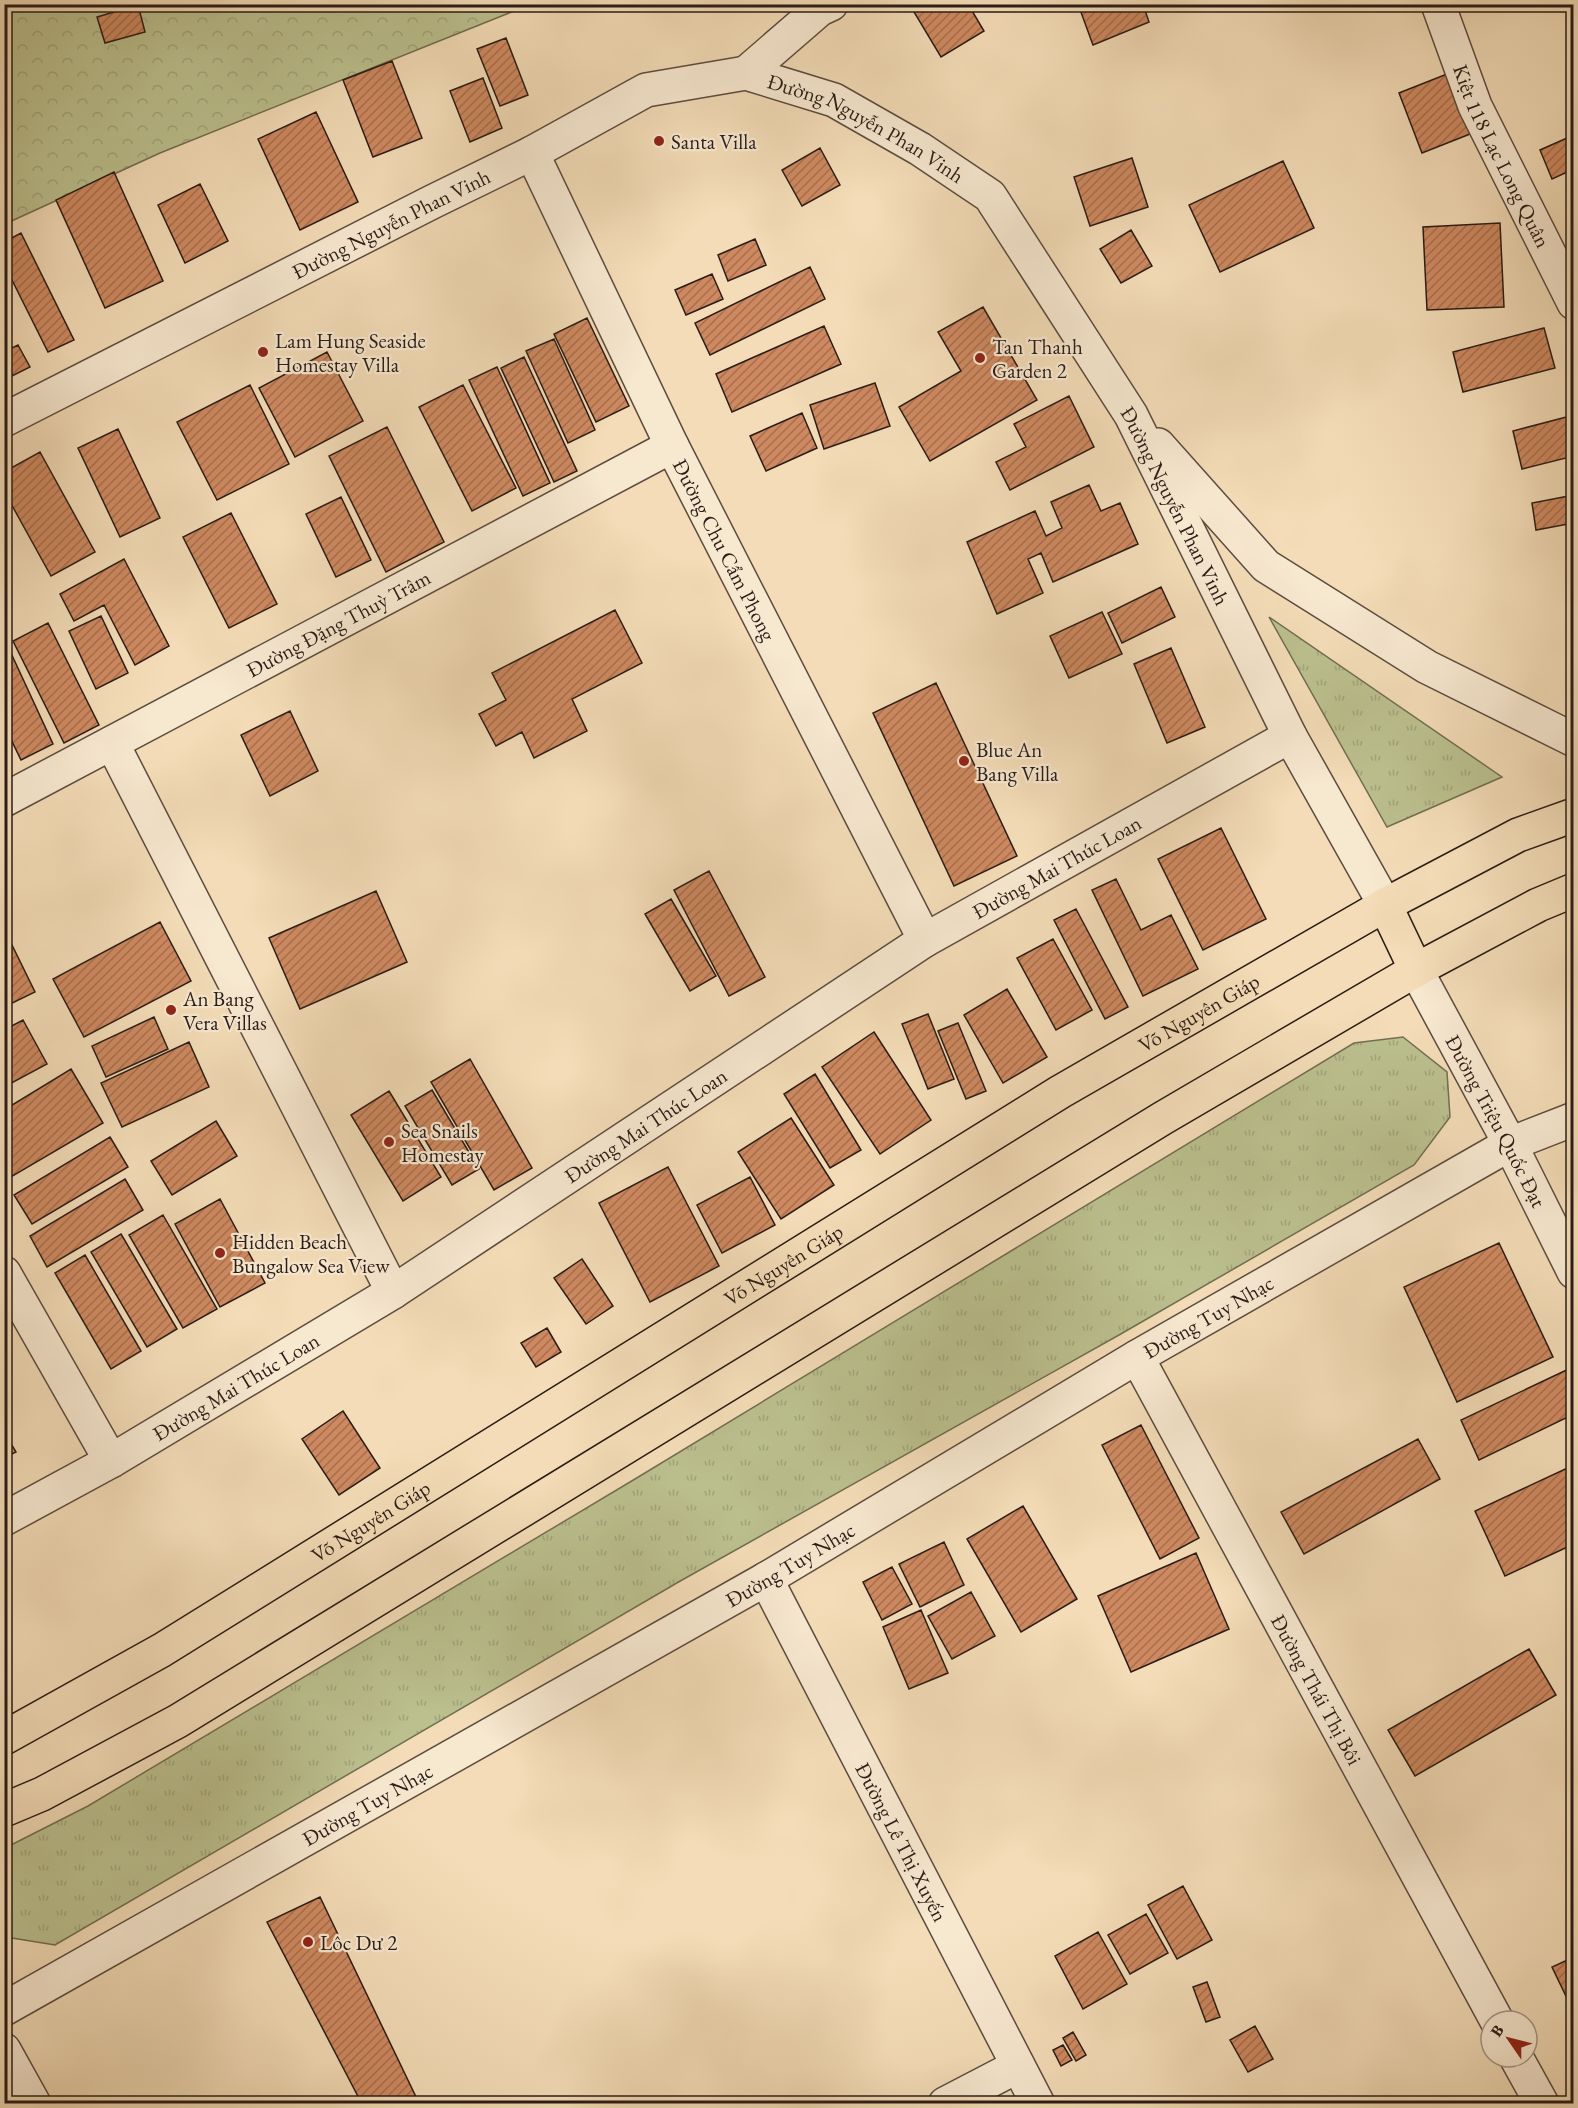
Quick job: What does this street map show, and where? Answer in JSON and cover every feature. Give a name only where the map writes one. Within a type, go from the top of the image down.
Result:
[{"type":"main road","name":"Võ Nguyên Giáp","points":[[4,1738],[162,1650],[1060,1092],[1385,905],[1518,835],[1574,815]]},
{"type":"main road","points":[[4,1810],[42,1794],[178,1720],[1163,1118],[1416,970],[1538,905],[1574,890]]},
{"type":"main road","points":[[1385,905],[1416,970]]},
{"type":"street","points":[[746,73],[820,9],[831,4]]},
{"type":"street","name":"Kiệt 118 Lạc Long Quân","points":[[1438,4],[1475,106],[1574,303]]},
{"type":"street","name":"Đường Nguyễn Phan Vinh","points":[[4,420],[532,153],[646,90],[746,73],[834,100],[920,149],[990,196],[1131,415],[1290,736],[1385,905]]},
{"type":"street","name":"Đường Chu Cẩm Phong","points":[[532,153],[672,446],[925,940]]},
{"type":"street","points":[[1131,415],[1266,566],[1427,667],[1574,740]]},
{"type":"street","name":"Đường Đặng Thuỳ Trâm","points":[[4,800],[672,446]]},
{"type":"street","name":"Đường Mai Thúc Loan","points":[[4,1519],[111,1461],[393,1292],[925,940],[1290,736]]},
{"type":"street","points":[[112,743],[393,1292]]},
{"type":"street","name":"Đường Triệu Quốc Đạt","points":[[1416,970],[1510,1144],[1574,1272]]},
{"type":"street","name":"Đường Tuy Nhạc","points":[[4,2009],[766,1579],[1137,1357],[1510,1144],[1574,1119]]},
{"type":"street","points":[[4,1273],[111,1461]]},
{"type":"street","name":"Đường Thái Thị Bôi","points":[[1137,1357],[1490,2009]]},
{"type":"street","name":"Đường Lê Thị Xuyến","points":[[766,1579],[1038,2103]]},
{"type":"street","points":[[4,2050],[33,2103]]},
{"type":"street","points":[[945,2103],[1018,2066]]},
{"type":"street","points":[[1523,2069],[1542,2103]]},
{"type":"green space","points":[[4,5],[529,5],[160,153],[5,224]]},
{"type":"green space","points":[[1269,617],[1502,777],[1387,827]]},
{"type":"green space","points":[[1403,1037],[1447,1072],[1450,1117],[1414,1165],[1119,1335],[682,1580],[55,1945],[12,1938],[5,1927],[5,1848],[88,1806],[635,1479],[1354,1043]]},
{"type":"building","points":[[915,4],[968,4],[984,31],[941,57],[911,7]]},
{"type":"building","points":[[1078,4],[1143,4],[1149,22],[1093,45]]},
{"type":"building","points":[[138,5],[145,32],[105,43],[97,17]]},
{"type":"building","points":[[506,38],[528,95],[500,106],[477,49]]},
{"type":"building","points":[[392,61],[422,138],[373,157],[343,80]]},
{"type":"building","points":[[1447,74],[1470,134],[1422,153],[1399,93]]},
{"type":"building","points":[[483,78],[502,128],[470,142],[450,91]]},
{"type":"building","points":[[316,112],[358,202],[300,230],[258,139]]},
{"type":"building","points":[[1574,135],[1574,169],[1552,179],[1540,150]]},
{"type":"building","points":[[820,148],[840,185],[802,206],[782,170]]},
{"type":"building","points":[[1132,158],[1148,207],[1090,226],[1074,177]]},
{"type":"building","points":[[1283,161],[1314,228],[1220,272],[1189,205]]},
{"type":"building","points":[[114,172],[163,281],[105,308],[56,200]]},
{"type":"building","points":[[200,184],[228,241],[185,263],[158,205]]},
{"type":"building","points":[[1500,223],[1504,307],[1427,310],[1423,227]]},
{"type":"building","points":[[1131,230],[1152,266],[1121,283],[1100,249]]},
{"type":"building","points":[[21,233],[74,340],[48,352],[4,264],[4,242]]},
{"type":"building","points":[[755,239],[766,265],[728,281],[718,255]]},
{"type":"building","points":[[810,267],[825,299],[710,355],[695,323]]},
{"type":"building","points":[[712,274],[723,299],[686,315],[675,290]]},
{"type":"building","points":[[983,307],[1037,400],[930,461],[899,407],[961,371],[938,332]]},
{"type":"building","points":[[587,318],[629,406],[596,422],[554,334]]},
{"type":"building","points":[[824,326],[841,364],[732,412],[716,374]]},
{"type":"building","points":[[1544,328],[1555,368],[1463,392],[1453,352]]},
{"type":"building","points":[[554,339],[595,430],[568,443],[526,351]]},
{"type":"building","points":[[18,345],[30,367],[4,380],[4,352]]},
{"type":"building","points":[[327,352],[363,421],[295,457],[259,388]]},
{"type":"building","points":[[524,357],[577,471],[554,482],[501,368]]},
{"type":"building","points":[[497,367],[550,483],[523,496],[469,380]]},
{"type":"building","points":[[875,383],[890,426],[824,449],[810,405]]},
{"type":"building","points":[[250,385],[289,464],[217,500],[177,422]]},
{"type":"building","points":[[463,385],[516,488],[472,511],[419,407]]},
{"type":"building","points":[[1069,396],[1094,447],[1010,490],[996,462],[1026,447],[1014,424]]},
{"type":"building","points":[[802,413],[817,448],[766,471],[750,436]]},
{"type":"building","points":[[1574,415],[1574,456],[1522,469],[1513,431]]},
{"type":"building","points":[[387,427],[444,542],[386,572],[329,456]]},
{"type":"building","points":[[118,429],[160,518],[120,537],[78,448]]},
{"type":"building","points":[[40,452],[95,552],[51,576],[4,491],[4,472]]},
{"type":"building","points":[[1089,485],[1101,511],[1120,503],[1138,544],[1053,582],[1041,553],[1028,559],[1043,593],[997,614],[967,542],[1035,511],[1046,536],[1062,528],[1051,502]]},
{"type":"building","points":[[1574,495],[1574,523],[1536,530],[1532,503]]},
{"type":"building","points":[[341,497],[371,560],[336,577],[306,514]]},
{"type":"building","points":[[231,513],[277,604],[229,628],[183,537]]},
{"type":"building","points":[[124,559],[169,646],[135,665],[104,605],[74,621],[60,594]]},
{"type":"building","points":[[1161,587],[1175,617],[1122,643],[1108,613]]},
{"type":"building","points":[[615,610],[642,663],[572,699],[587,731],[534,758],[522,732],[496,746],[479,714],[506,700],[492,673]]},
{"type":"building","points":[[1102,612],[1122,654],[1069,678],[1050,636]]},
{"type":"building","points":[[101,616],[128,673],[96,689],[69,631]]},
{"type":"building","points":[[48,623],[99,725],[64,743],[13,641]]},
{"type":"building","points":[[4,638],[53,744],[21,760],[4,725]]},
{"type":"building","points":[[1171,648],[1205,727],[1167,743],[1134,664]]},
{"type":"building","points":[[936,683],[1017,856],[954,886],[873,713]]},
{"type":"building","points":[[290,711],[318,771],[270,796],[241,735]]},
{"type":"building","points":[[1221,828],[1266,919],[1203,950],[1158,859]]},
{"type":"building","points":[[709,871],[765,977],[729,996],[674,890]]},
{"type":"building","points":[[1116,879],[1141,930],[1171,915],[1198,969],[1143,996],[1092,890]]},
{"type":"building","points":[[376,891],[407,962],[300,1009],[269,938]]},
{"type":"building","points":[[671,899],[716,976],[690,991],[645,914]]},
{"type":"building","points":[[1076,909],[1128,1007],[1105,1019],[1054,920]]},
{"type":"building","points":[[160,922],[191,981],[84,1037],[53,979]]},
{"type":"building","points":[[1053,939],[1092,1010],[1056,1030],[1017,958]]},
{"type":"building","points":[[12,945],[35,992],[4,1007],[4,949]]},
{"type":"building","points":[[1007,989],[1047,1057],[1003,1083],[964,1015]]},
{"type":"building","points":[[928,1014],[954,1079],[928,1089],[902,1024]]},
{"type":"building","points":[[154,1017],[168,1049],[106,1077],[92,1046]]},
{"type":"building","points":[[23,1020],[47,1064],[4,1087],[4,1030]]},
{"type":"building","points":[[958,1023],[986,1091],[966,1099],[938,1031]]},
{"type":"building","points":[[874,1032],[931,1120],[880,1154],[822,1067]]},
{"type":"building","points":[[189,1042],[209,1087],[122,1127],[101,1083]]},
{"type":"building","points":[[470,1059],[532,1168],[494,1190],[431,1082]]},
{"type":"building","points":[[71,1069],[103,1123],[4,1181],[4,1110]]},
{"type":"building","points":[[815,1074],[861,1150],[830,1168],[784,1094]]},
{"type":"building","points":[[432,1090],[479,1169],[452,1185],[405,1106]]},
{"type":"building","points":[[389,1091],[441,1177],[403,1201],[351,1115]]},
{"type":"building","points":[[791,1118],[834,1185],[781,1219],[738,1152]]},
{"type":"building","points":[[216,1121],[237,1156],[172,1195],[151,1161]]},
{"type":"building","points":[[110,1137],[128,1167],[32,1224],[14,1195]]},
{"type":"building","points":[[668,1167],[719,1266],[650,1302],[599,1203]]},
{"type":"building","points":[[750,1177],[775,1225],[722,1253],[697,1205]]},
{"type":"building","points":[[125,1179],[143,1210],[47,1267],[30,1236]]},
{"type":"building","name":"Hidden Beach Bungalow Sea View","points":[[220,1199],[265,1283],[220,1307],[175,1224]]},
{"type":"building","points":[[163,1215],[217,1309],[183,1328],[129,1235]]},
{"type":"building","points":[[121,1234],[177,1329],[147,1347],[91,1252]]},
{"type":"building","points":[[1499,1243],[1553,1357],[1457,1402],[1404,1287]]},
{"type":"building","points":[[85,1255],[141,1351],[111,1369],[55,1273]]},
{"type":"building","points":[[582,1259],[613,1306],[586,1324],[554,1278]]},
{"type":"building","points":[[547,1328],[561,1352],[536,1367],[521,1343]]},
{"type":"building","points":[[1573,1367],[1574,1414],[1479,1460],[1461,1420]]},
{"type":"building","points":[[343,1411],[380,1468],[339,1495],[302,1439]]},
{"type":"building","points":[[1141,1425],[1199,1538],[1160,1559],[1102,1445]]},
{"type":"building","points":[[4,1432],[16,1452],[4,1458]]},
{"type":"building","points":[[1418,1439],[1440,1479],[1304,1554],[1281,1512]]},
{"type":"building","points":[[1574,1465],[1574,1544],[1505,1576],[1475,1511]]},
{"type":"building","points":[[1023,1506],[1077,1599],[1021,1632],[967,1539]]},
{"type":"building","points":[[944,1542],[964,1585],[920,1607],[899,1564]]},
{"type":"building","points":[[1196,1553],[1229,1629],[1131,1672],[1098,1596]]},
{"type":"building","points":[[892,1567],[912,1604],[882,1620],[863,1582]]},
{"type":"building","points":[[971,1592],[995,1636],[952,1659],[928,1616]]},
{"type":"building","points":[[921,1610],[948,1673],[909,1689],[883,1627]]},
{"type":"building","points":[[1529,1649],[1556,1695],[1415,1776],[1388,1730]]},
{"type":"building","points":[[1183,1886],[1212,1940],[1177,1959],[1148,1905]]},
{"type":"building","points":[[320,1897],[417,2099],[408,2104],[362,2104],[267,1922]]},
{"type":"building","points":[[1146,1914],[1168,1953],[1130,1974],[1108,1935]]},
{"type":"building","points":[[1098,1932],[1127,1984],[1083,2009],[1055,1956]]},
{"type":"building","points":[[1574,1957],[1574,2013],[1552,1967]]},
{"type":"building","points":[[1207,1982],[1220,2017],[1206,2022],[1193,1987]]},
{"type":"building","points":[[1255,2026],[1273,2059],[1248,2072],[1230,2040]]},
{"type":"building","points":[[1073,2032],[1086,2055],[1076,2061],[1063,2038]]},
{"type":"building","points":[[1063,2045],[1072,2060],[1061,2066],[1053,2050]]},
{"type":"place","name":"Santa Villa","points":[[659,141]]},
{"type":"place","name":"Lam Hung Seaside Homestay Villa","points":[[263,352]]},
{"type":"place","name":"Tan Thanh Garden 2","points":[[980,358]]},
{"type":"place","name":"Blue An Bang Villa","points":[[964,761]]},
{"type":"place","name":"An Bang Vera Villas","points":[[171,1010]]},
{"type":"place","name":"Sea Snails Homestay","points":[[389,1142]]},
{"type":"place","name":"Hidden Beach Bungalow Sea View","points":[[220,1253]]},
{"type":"place","name":"Lôc Dư 2","points":[[308,1942]]}]
